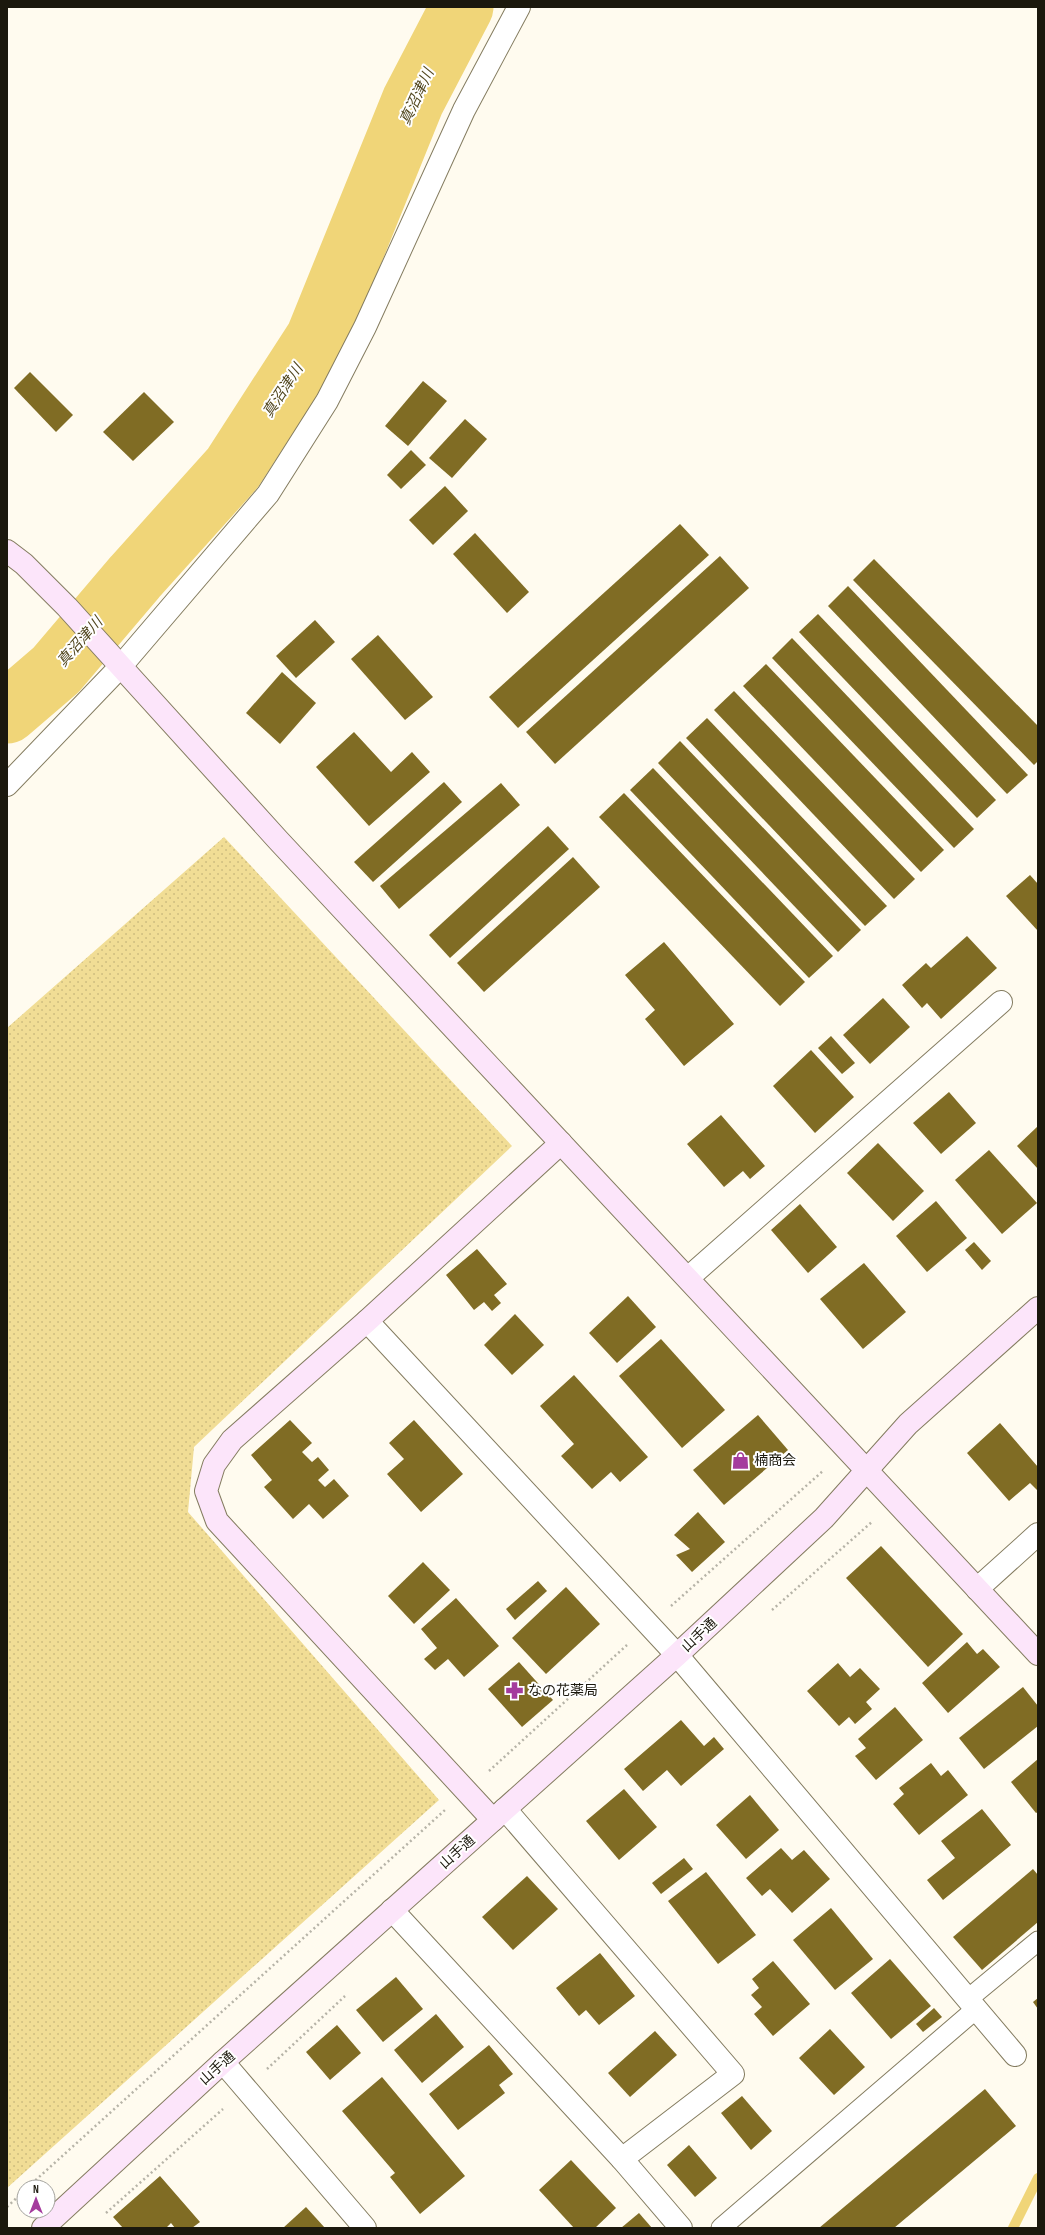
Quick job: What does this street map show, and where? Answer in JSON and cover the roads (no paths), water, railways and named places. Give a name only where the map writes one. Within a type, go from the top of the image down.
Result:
[{"type":"street","points":[[7,785],[114,659],[268,494],[327,401],[365,327],[464,110],[519,7]]},
{"type":"street","points":[[7,551],[24,564],[67,607],[278,840],[1038,1654]]},
{"type":"street","points":[[688,1278],[1001,1002]]},
{"type":"street","points":[[561,1143],[367,1321],[232,1440],[214,1465],[206,1491],[217,1521],[467,1791],[499,1814],[733,2074],[622,2159]]},
{"type":"street","name":"山手通","points":[[44,2228],[223,2062],[677,1655],[824,1518],[868,1471],[908,1424],[1038,1308]]},
{"type":"street","points":[[367,1321],[677,1655],[1015,2055]]},
{"type":"street","points":[[977,1589],[1038,1534]]},
{"type":"street","points":[[392,1910],[622,2159],[681,2228]]},
{"type":"street","points":[[223,2062],[365,2228]]},
{"type":"lane","points":[[721,2228],[972,2004],[1038,1941]]},
{"type":"waterway","name":"真沼津川","points":[[7,712],[56,670],[135,577],[233,468],[317,338],[413,101],[462,7]]},
{"type":"waterway","points":[[1013,2228],[1038,2178]]},
{"type":"place","name":"楠商会","points":[[741,1460]]},
{"type":"place","name":"なの花薬局","points":[[515,1690]]}]
